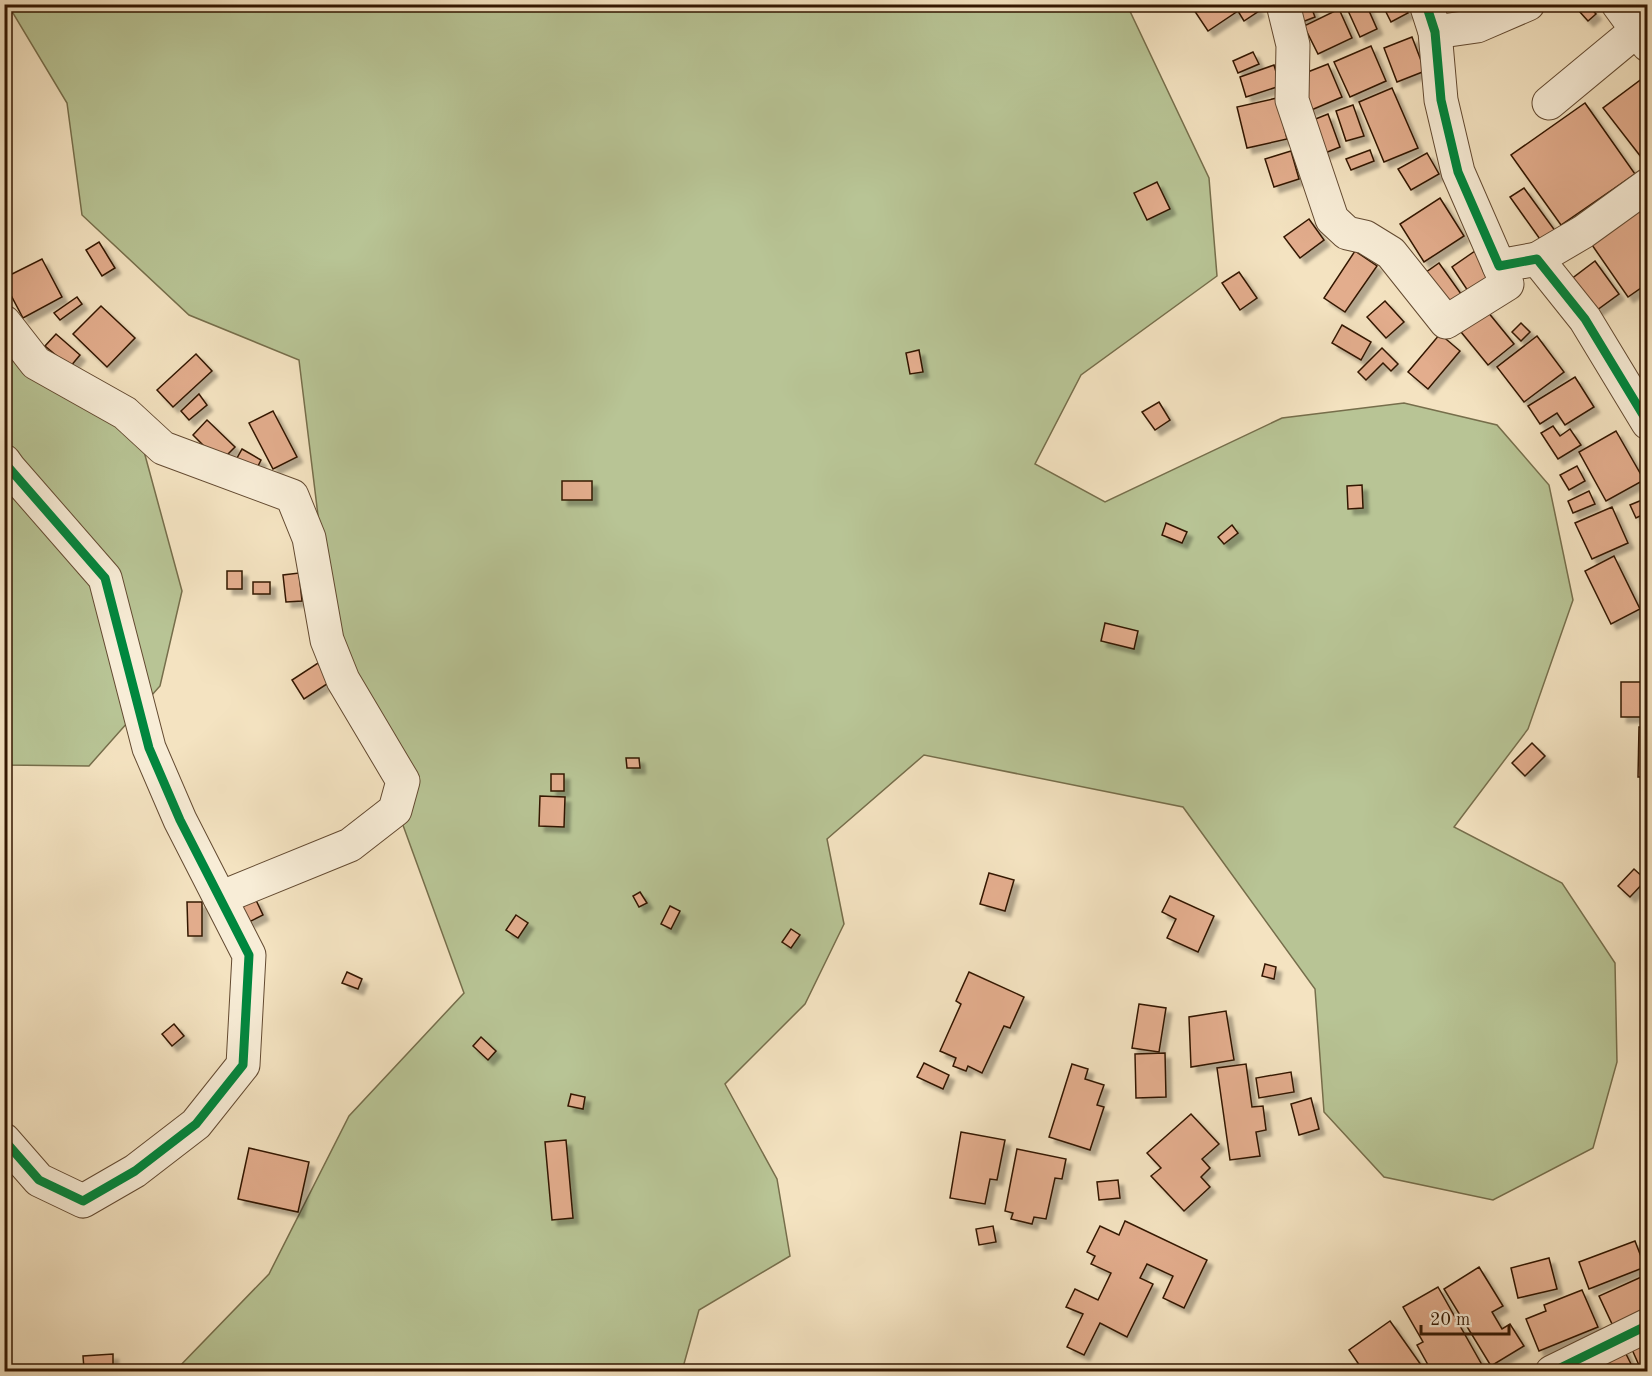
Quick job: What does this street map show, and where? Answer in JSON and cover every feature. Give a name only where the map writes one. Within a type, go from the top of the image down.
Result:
[{"type":"street","points":[[1283,4],[1293,45],[1292,100],[1332,219],[1347,233],[1365,237],[1391,253],[1446,322],[1507,284],[1458,172],[1442,99],[1430,18],[1477,26],[1528,4]]},
{"type":"street","points":[[1550,103],[1644,32],[1617,4]]},
{"type":"street","points":[[1499,266],[1537,259],[1583,232],[1647,185]]},
{"type":"street","points":[[1537,259],[1585,318],[1647,423]]},
{"type":"street","points":[[4,322],[36,363],[125,413],[163,447],[292,496],[309,538],[327,640],[343,680],[403,781],[395,810],[350,845],[220,898]]},
{"type":"street","points":[[4,461],[105,578],[149,748],[180,820],[249,955],[243,1065],[196,1124],[135,1171],[83,1201],[39,1180],[4,1140]]},
{"type":"street","points":[[1552,1371],[1647,1325]]},
{"type":"green space","points":[[5,4],[1127,5],[1209,178],[1217,276],[1081,375],[1035,464],[1105,502],[1282,418],[1404,403],[1497,425],[1549,485],[1573,600],[1528,729],[1454,827],[1562,883],[1615,963],[1617,1062],[1593,1148],[1493,1200],[1384,1177],[1324,1112],[1315,989],[1183,807],[924,755],[827,839],[844,924],[805,1004],[725,1084],[777,1179],[790,1256],[699,1310],[682,1371],[175,1371],[269,1274],[349,1116],[464,993],[332,630],[299,360],[189,315],[82,215],[67,103],[13,13],[5,15]]},
{"type":"green space","points":[[4,318],[139,433],[182,591],[160,686],[89,766],[5,765]]},
{"type":"building","points":[[1190,4],[1254,4],[1259,11],[1244,21],[1238,11],[1208,31]]},
{"type":"building","points":[[1290,4],[1310,4],[1315,17],[1297,24]]},
{"type":"building","points":[[1345,4],[1366,4],[1377,29],[1360,37]]},
{"type":"building","points":[[1382,4],[1403,4],[1408,13],[1391,22]]},
{"type":"building","points":[[1587,4],[1596,14],[1588,21],[1579,11]]},
{"type":"building","points":[[1339,9],[1352,38],[1318,54],[1304,26]]},
{"type":"building","points":[[1412,37],[1425,71],[1397,82],[1384,48]]},
{"type":"building","points":[[1371,46],[1386,81],[1350,97],[1334,62]]},
{"type":"building","points":[[1253,52],[1259,64],[1238,73],[1233,61]]},
{"type":"building","points":[[1328,64],[1342,97],[1309,111],[1295,77]]},
{"type":"building","points":[[1274,65],[1280,86],[1246,97],[1240,77]]},
{"type":"building","points":[[1643,78],[1648,83],[1648,166],[1603,108]]},
{"type":"building","points":[[1392,88],[1418,148],[1384,162],[1359,102]]},
{"type":"building","points":[[1277,98],[1287,139],[1247,148],[1237,107]]},
{"type":"building","points":[[1585,103],[1635,174],[1561,225],[1511,155]]},
{"type":"building","points":[[1353,105],[1364,136],[1346,141],[1336,111]]},
{"type":"building","points":[[1328,114],[1340,147],[1320,155],[1308,122]]},
{"type":"building","points":[[1370,150],[1374,161],[1351,170],[1346,159]]},
{"type":"building","points":[[1291,151],[1299,179],[1274,187],[1265,159]]},
{"type":"building","points":[[1427,153],[1439,174],[1411,190],[1398,169]]},
{"type":"building","points":[[1157,182],[1170,209],[1147,220],[1134,193]]},
{"type":"building","points":[[1524,188],[1556,232],[1542,242],[1510,197]]},
{"type":"building","points":[[1440,198],[1464,236],[1424,262],[1400,224]]},
{"type":"building","points":[[1640,208],[1648,219],[1648,283],[1628,297],[1590,242]]},
{"type":"building","points":[[1309,219],[1324,240],[1300,258],[1284,237]]},
{"type":"building","points":[[99,242],[115,268],[102,276],[86,250]]},
{"type":"building","points":[[1355,251],[1377,266],[1345,312],[1324,298]]},
{"type":"building","points":[[1475,251],[1494,279],[1470,294],[1452,267]]},
{"type":"building","points":[[42,259],[62,297],[23,318],[4,278]]},
{"type":"building","points":[[1595,261],[1619,294],[1593,313],[1570,280]]},
{"type":"building","points":[[1439,263],[1464,298],[1447,310],[1422,275]]},
{"type":"building","points":[[1239,272],[1257,298],[1240,310],[1222,283]]},
{"type":"building","points":[[77,297],[82,304],[60,320],[54,313]]},
{"type":"building","points":[[1385,301],[1404,322],[1386,338],[1367,317]]},
{"type":"building","points":[[101,306],[135,338],[107,367],[73,334]]},
{"type":"building","points":[[1483,306],[1514,344],[1488,365],[1457,327]]},
{"type":"building","points":[[1521,323],[1530,332],[1521,341],[1512,332]]},
{"type":"building","points":[[1342,325],[1371,342],[1361,360],[1332,343]]},
{"type":"building","points":[[56,334],[80,355],[70,367],[45,346]]},
{"type":"building","points":[[1440,334],[1460,351],[1428,389],[1408,372]]},
{"type":"building","points":[[1537,336],[1564,372],[1524,402],[1497,367]]},
{"type":"building","points":[[1382,348],[1398,364],[1391,371],[1383,363],[1366,380],[1358,372]]},
{"type":"building","points":[[919,350],[923,372],[910,374],[906,353]]},
{"type":"building","points":[[196,354],[212,371],[173,407],[157,390]]},
{"type":"building","points":[[1575,377],[1594,407],[1565,425],[1557,413],[1540,424],[1528,406]]},
{"type":"building","points":[[199,394],[207,405],[189,420],[181,411]]},
{"type":"building","points":[[1159,402],[1170,420],[1155,430],[1142,412]]},
{"type":"building","points":[[273,411],[297,457],[273,469],[249,423]]},
{"type":"building","points":[[207,420],[235,447],[220,462],[193,435]]},
{"type":"building","points":[[1553,426],[1560,436],[1570,429],[1581,445],[1558,459],[1541,433]]},
{"type":"building","points":[[1616,431],[1644,480],[1606,501],[1579,452]]},
{"type":"building","points":[[242,449],[261,460],[256,470],[236,460]]},
{"type":"building","points":[[1577,466],[1585,481],[1569,490],[1560,475]]},
{"type":"building","points":[[562,481],[592,481],[592,500],[562,500]]},
{"type":"building","points":[[1362,485],[1363,508],[1348,509],[1347,486]]},
{"type":"building","points":[[1589,491],[1595,504],[1573,513],[1568,501]]},
{"type":"building","points":[[1642,500],[1648,512],[1636,518],[1630,505]]},
{"type":"building","points":[[1612,507],[1628,543],[1592,559],[1575,523]]},
{"type":"building","points":[[1166,523],[1187,532],[1182,543],[1162,535]]},
{"type":"building","points":[[1232,525],[1238,533],[1224,544],[1218,537]]},
{"type":"building","points":[[1614,556],[1640,609],[1611,624],[1585,571]]},
{"type":"building","points":[[227,571],[242,571],[242,589],[227,589]]},
{"type":"building","points":[[299,573],[302,601],[286,602],[283,575]]},
{"type":"building","points":[[253,582],[270,582],[270,594],[253,594]]},
{"type":"building","points":[[1105,623],[1138,631],[1134,649],[1101,641]]},
{"type":"building","points":[[318,663],[330,682],[304,699],[292,680]]},
{"type":"building","points":[[1621,682],[1647,682],[1646,717],[1621,717]]},
{"type":"building","points":[[1639,727],[1648,728],[1648,777],[1638,777]]},
{"type":"building","points":[[1532,743],[1545,756],[1525,776],[1512,763]]},
{"type":"building","points":[[626,758],[639,758],[640,768],[627,768]]},
{"type":"building","points":[[551,774],[564,774],[564,791],[551,791]]},
{"type":"building","points":[[540,796],[565,797],[564,827],[539,826]]},
{"type":"building","points":[[1634,869],[1646,880],[1630,897],[1618,886]]},
{"type":"building","points":[[989,873],[1014,880],[1005,911],[980,904]]},
{"type":"building","points":[[640,892],[647,903],[639,907],[633,896]]},
{"type":"building","points":[[1170,896],[1214,916],[1198,952],[1167,938],[1176,919],[1162,912]]},
{"type":"building","points":[[255,898],[263,915],[247,923],[239,906]]},
{"type":"building","points":[[187,902],[202,902],[202,936],[188,936]]},
{"type":"building","points":[[670,906],[680,911],[671,929],[661,924]]},
{"type":"building","points":[[516,915],[528,923],[518,938],[506,930]]},
{"type":"building","points":[[791,929],[800,935],[791,948],[782,942]]},
{"type":"building","points":[[1265,964],[1276,967],[1274,979],[1262,976]]},
{"type":"building","points":[[347,972],[362,979],[358,989],[342,983]]},
{"type":"building","points":[[969,972],[1024,997],[1010,1028],[1004,1026],[982,1073],[968,1066],[966,1071],[953,1066],[956,1058],[940,1051],[961,1004],[956,1001]]},
{"type":"building","points":[[1139,1004],[1166,1008],[1159,1052],[1132,1048]]},
{"type":"building","points":[[1226,1011],[1234,1060],[1191,1067],[1189,1017]]},
{"type":"building","points":[[174,1024],[184,1036],[172,1046],[162,1034]]},
{"type":"building","points":[[481,1037],[496,1051],[488,1060],[473,1046]]},
{"type":"building","points":[[1165,1053],[1166,1097],[1136,1098],[1135,1054]]},
{"type":"building","points":[[924,1063],[949,1075],[943,1089],[917,1077]]},
{"type":"building","points":[[1072,1064],[1088,1069],[1085,1079],[1104,1085],[1097,1105],[1104,1107],[1090,1150],[1049,1137]]},
{"type":"building","points":[[1246,1064],[1252,1107],[1263,1106],[1266,1130],[1256,1132],[1260,1156],[1230,1160],[1217,1068]]},
{"type":"building","points":[[1291,1072],[1294,1092],[1259,1098],[1256,1078]]},
{"type":"building","points":[[571,1094],[585,1097],[583,1109],[568,1106]]},
{"type":"building","points":[[1311,1098],[1319,1129],[1299,1135],[1291,1104]]},
{"type":"building","points":[[1191,1114],[1219,1144],[1202,1159],[1210,1168],[1201,1177],[1210,1187],[1184,1211],[1151,1176],[1161,1168],[1147,1153]]},
{"type":"building","points":[[961,1132],[1005,1140],[997,1180],[990,1179],[985,1204],[950,1198]]},
{"type":"building","points":[[566,1140],[573,1218],[552,1220],[545,1142]]},
{"type":"building","points":[[249,1148],[309,1162],[298,1212],[238,1199]]},
{"type":"building","points":[[1017,1149],[1066,1159],[1062,1179],[1055,1178],[1046,1219],[1034,1217],[1032,1224],[1011,1219],[1013,1213],[1005,1211]]},
{"type":"building","points":[[1118,1180],[1120,1198],[1099,1200],[1097,1182]]},
{"type":"building","points":[[1125,1221],[1207,1260],[1184,1308],[1163,1298],[1173,1276],[1147,1264],[1140,1278],[1153,1284],[1127,1337],[1100,1323],[1084,1355],[1067,1347],[1083,1314],[1066,1307],[1075,1289],[1098,1300],[1111,1273],[1091,1264],[1095,1256],[1087,1252],[1100,1226],[1119,1235]]},
{"type":"building","points":[[993,1226],[996,1242],[979,1245],[976,1229]]},
{"type":"building","points":[[1635,1241],[1645,1267],[1589,1289],[1579,1262]]},
{"type":"building","points":[[1549,1258],[1557,1289],[1518,1298],[1511,1268]]},
{"type":"building","points":[[1479,1267],[1503,1306],[1492,1312],[1502,1329],[1510,1324],[1524,1346],[1491,1366],[1444,1289]]},
{"type":"building","points":[[1648,1274],[1648,1310],[1613,1326],[1599,1296]]},
{"type":"building","points":[[1438,1287],[1486,1372],[1432,1372],[1417,1345],[1423,1342],[1403,1307]]},
{"type":"building","points":[[1582,1290],[1598,1327],[1539,1351],[1526,1319],[1546,1311],[1544,1305]]},
{"type":"building","points":[[1390,1321],[1426,1372],[1364,1372],[1349,1350]]},
{"type":"building","points":[[1648,1337],[1648,1372],[1642,1372],[1630,1345]]},
{"type":"building","points":[[1623,1348],[1635,1372],[1588,1372]]},
{"type":"building","points":[[113,1354],[113,1367],[84,1369],[83,1356]]},
{"type":"cycle path","points":[[1426,4],[1435,32],[1441,100],[1458,172],[1499,266],[1537,259],[1585,319],[1648,423]]},
{"type":"cycle path","points":[[4,461],[105,578],[149,748],[180,820],[249,955],[243,1065],[196,1124],[135,1171],[83,1201],[39,1180],[4,1140]]},
{"type":"cycle path","points":[[1552,1372],[1648,1325]]}]
